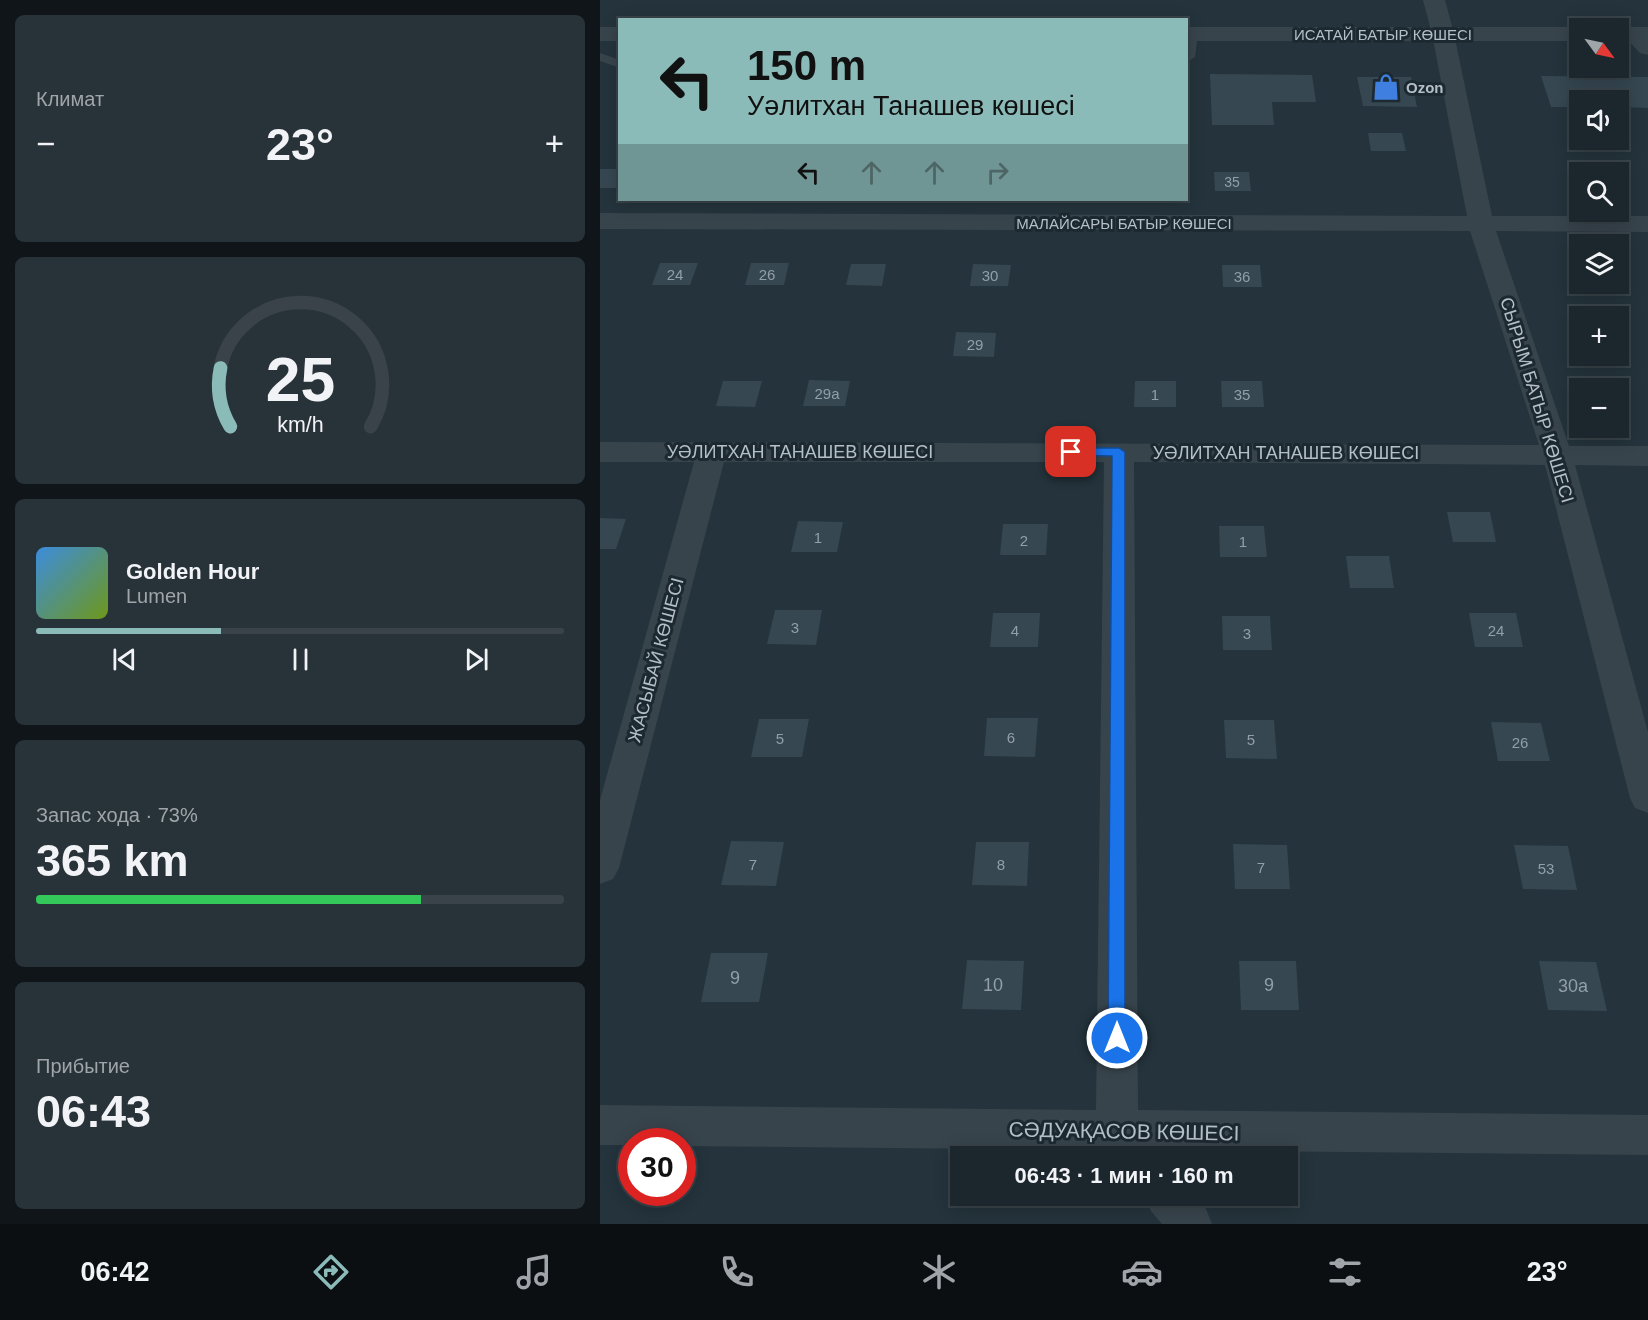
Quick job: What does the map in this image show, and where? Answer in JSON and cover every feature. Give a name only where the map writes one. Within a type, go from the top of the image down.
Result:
[{"type":"street","name":"СЫРЫМ БАТЫР КӨШЕСІ","points":[[1434,0],[1443,34],[1481,224],[1557,455],[1648,798]]},
{"type":"street","points":[[600,34],[618,34]]},
{"type":"street","name":"ИСАТАЙ БАТЫР КӨШЕСІ","points":[[1189,34],[1569,34]]},
{"type":"street","name":"МАЛАЙСАРЫ БАТЫР КӨШЕСІ","points":[[600,221],[1648,224]]},
{"type":"street","name":"УӘЛИТХАН ТАНАШЕВ КӨШЕСІ","points":[[600,452],[1119,452],[1648,456]]},
{"type":"street","points":[[1119,452],[1126,1144]]},
{"type":"street","name":"ЖАСЫБАЙ КӨШЕСІ","points":[[600,868],[712,453]]},
{"type":"street","name":"СӘДУАҚАСОВ КӨШЕСІ","points":[[600,1125],[1126,1144],[1648,1135]]},
{"type":"street","points":[[1175,1206],[1190,1224]]},
{"type":"lane","points":[[1188,58],[1189,34]]},
{"type":"lane","points":[[600,57],[618,63]]},
{"type":"building","points":[[1210,74],[1312,75],[1316,102],[1272,102],[1274,125],[1212,125]]},
{"type":"building","points":[[1541,76],[1648,77],[1648,108],[1629,107],[1629,90],[1569,90],[1569,107],[1551,107]]},
{"type":"building","points":[[1357,77],[1411,77],[1417,107],[1363,106]]},
{"type":"building","points":[[1368,133],[1402,133],[1406,151],[1371,151]]},
{"type":"building","points":[[600,169],[618,169],[618,188],[600,188]]},
{"type":"building","points":[[1214,172],[1249,172],[1251,191],[1215,191]]},
{"type":"building","points":[[660,263],[698,263],[690,285],[652,285]]},
{"type":"building","points":[[751,263],[789,263],[784,285],[745,285]]},
{"type":"building","points":[[851,264],[886,264],[882,286],[846,285]]},
{"type":"building","points":[[973,264],[1011,265],[1008,286],[970,286]]},
{"type":"building","points":[[1222,265],[1260,265],[1262,287],[1223,287]]},
{"type":"building","points":[[956,332],[996,333],[994,357],[953,356]]},
{"type":"building","points":[[809,380],[850,381],[845,406],[803,406]]},
{"type":"building","points":[[723,381],[762,381],[755,407],[716,406]]},
{"type":"building","points":[[1135,381],[1176,381],[1176,407],[1134,407]]},
{"type":"building","points":[[1221,381],[1262,381],[1264,407],[1222,407]]},
{"type":"building","points":[[1447,512],[1490,512],[1496,542],[1453,542]]},
{"type":"building","points":[[600,518],[626,519],[616,549],[600,549]]},
{"type":"building","points":[[798,521],[843,522],[837,552],[791,552]]},
{"type":"building","points":[[1003,524],[1048,524],[1046,555],[1000,555]]},
{"type":"building","points":[[1219,526],[1264,526],[1267,557],[1220,557]]},
{"type":"building","points":[[1346,556],[1389,556],[1394,588],[1350,588]]},
{"type":"building","points":[[775,610],[822,610],[816,645],[767,644]]},
{"type":"building","points":[[993,613],[1040,613],[1038,647],[990,647]]},
{"type":"building","points":[[1469,613],[1516,613],[1523,647],[1475,647]]},
{"type":"building","points":[[1222,616],[1270,616],[1272,650],[1223,650]]},
{"type":"building","points":[[987,718],[1038,718],[1035,757],[984,756]]},
{"type":"building","points":[[759,719],[809,719],[802,757],[751,757]]},
{"type":"building","points":[[1224,720],[1274,720],[1277,759],[1226,758]]},
{"type":"building","points":[[1491,722],[1541,723],[1550,761],[1498,761]]},
{"type":"building","points":[[731,841],[784,842],[776,886],[721,885]]},
{"type":"building","points":[[976,842],[1029,842],[1027,886],[972,885]]},
{"type":"building","points":[[1233,844],[1287,845],[1290,889],[1235,889]]},
{"type":"building","points":[[1514,845],[1568,846],[1577,890],[1523,889]]},
{"type":"building","points":[[711,953],[768,953],[759,1002],[701,1002]]},
{"type":"building","points":[[967,960],[1024,961],[1021,1010],[962,1009]]},
{"type":"building","points":[[1239,961],[1296,961],[1299,1010],[1241,1010]]},
{"type":"building","points":[[1539,961],[1596,962],[1607,1011],[1548,1010]]},
{"type":"place","name":"Ozon","points":[[1386,87]]},
{"type":"route","points":[[1071,452],[1119,452],[1117,1038]]}]
